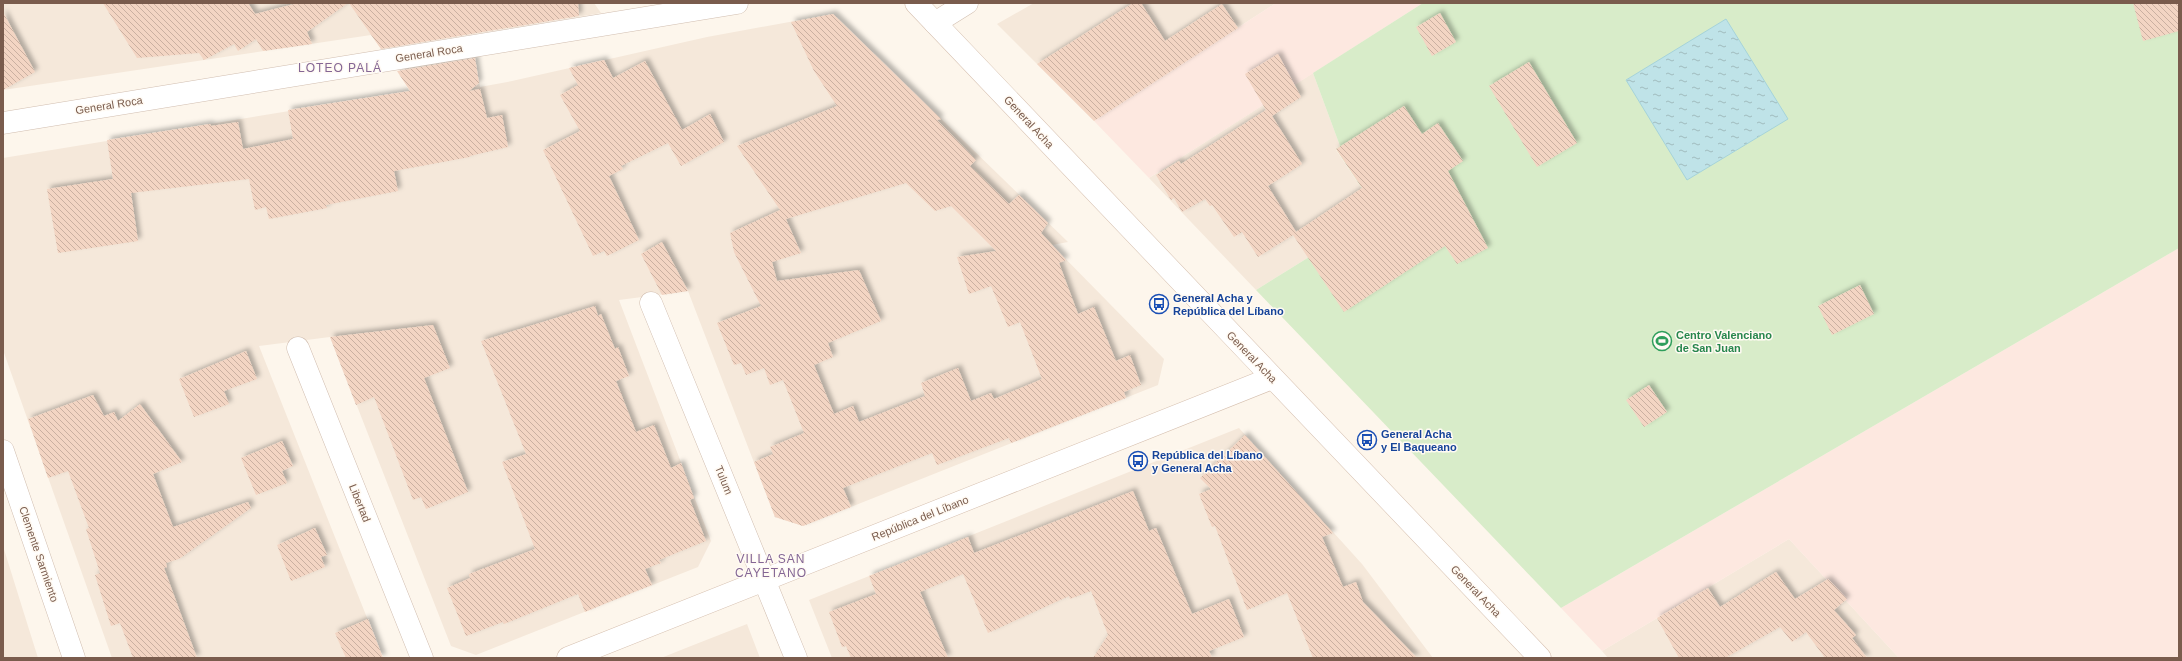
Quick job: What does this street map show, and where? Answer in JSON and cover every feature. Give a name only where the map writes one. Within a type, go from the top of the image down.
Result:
[{"type":"street","name":"General Roca","points":[[3,123],[737,3]]},
{"type":"street","name":"General Acha","points":[[916,3],[1540,658]]},
{"type":"street","points":[[935,23],[967,3]]},
{"type":"street","name":"Tulum","points":[[651,303],[796,658]]},
{"type":"street","name":"Libertad","points":[[298,348],[422,658]]},
{"type":"street","name":"República del Líbano","points":[[568,658],[1272,378]]},
{"type":"street","name":"Clemente Sarmiento","points":[[3,451],[8,484],[74,658]]},
{"type":"shaded area","points":[[3,3],[594,3],[601,13],[381,49],[371,35],[3,90]]},
{"type":"shaded area","points":[[1034,3],[1276,3],[1094,121],[997,24]]},
{"type":"shaded area","points":[[1276,3],[1423,3],[1149,178],[1094,121]]},
{"type":"shaded area","points":[[833,14],[1068,242],[1052,245],[1164,359],[1158,385],[803,526],[775,517],[688,291],[619,300],[711,541],[698,567],[476,655],[451,646],[330,337],[259,346],[383,658],[112,658],[3,350],[3,158],[479,80],[480,87],[707,37]]},
{"type":"shaded area","points":[[1313,73],[1340,146],[1336,150],[1375,208],[1330,244],[1256,290],[1149,178]]},
{"type":"shaded area","points":[[2179,248],[2179,658],[1899,658],[1789,539],[1602,651],[1561,608]]},
{"type":"shaded area","points":[[1239,428],[1362,564],[1433,658],[832,658],[809,600]]},
{"type":"shaded area","points":[[1789,539],[1899,658],[1608,658],[1602,651]]},
{"type":"shaded area","points":[[3,546],[22,607],[38,658],[3,658]]},
{"type":"shaded area","points":[[747,624],[760,658],[661,658],[691,646]]},
{"type":"green space","name":"Centro Valenciano de San Juan","points":[[1423,3],[2179,3],[2179,248],[1561,608],[1256,290],[1330,244],[1375,208],[1336,149],[1340,146],[1313,73]]},
{"type":"water","points":[[1726,19],[1788,119],[1687,180],[1626,80]]},
{"type":"building","points":[[103,3],[248,3],[255,14],[298,3],[348,3],[307,32],[312,44],[263,51],[256,39],[238,51],[234,44],[204,60],[199,53],[137,58]]},
{"type":"building","points":[[349,3],[578,3],[579,16],[381,49]]},
{"type":"building","points":[[1133,3],[1141,3],[1165,41],[1222,4],[1238,28],[1094,121],[1037,64]]},
{"type":"building","points":[[2133,3],[2179,3],[2179,31],[2143,41]]},
{"type":"building","points":[[3,12],[35,72],[3,90]]},
{"type":"building","points":[[1440,13],[1456,42],[1432,56],[1416,27]]},
{"type":"building","points":[[833,14],[941,119],[937,120],[976,160],[970,166],[1009,204],[1019,195],[1048,223],[1041,233],[1066,260],[1059,263],[1078,314],[1094,307],[1116,361],[1130,355],[1141,385],[1124,392],[1126,398],[1011,443],[1009,438],[937,465],[932,453],[843,488],[851,507],[803,526],[775,517],[754,462],[773,454],[770,447],[804,433],[783,380],[770,385],[764,368],[746,375],[741,363],[734,365],[717,323],[761,306],[734,252],[730,233],[780,210],[737,146],[837,106],[814,71],[791,22]],"holes":[[[906,183],[935,211],[951,206],[996,251],[957,257],[969,294],[991,286],[1008,327],[1020,322],[1042,379],[994,399],[991,393],[971,401],[958,368],[921,383],[925,396],[859,422],[853,406],[834,414],[814,365],[833,357],[828,343],[881,321],[859,270],[777,281],[772,262],[801,253],[785,217],[786,219]]]},
{"type":"building","points":[[1278,54],[1301,97],[1272,116],[1302,164],[1268,186],[1296,232],[1362,188],[1336,149],[1404,106],[1422,134],[1438,123],[1463,161],[1448,171],[1488,248],[1457,264],[1445,246],[1344,312],[1293,235],[1258,257],[1242,232],[1234,237],[1212,205],[1210,206],[1205,199],[1182,212],[1174,198],[1171,200],[1156,175],[1179,161],[1181,164],[1266,110],[1245,74]]},
{"type":"building","points":[[475,58],[479,83],[469,91],[480,89],[487,118],[502,115],[508,147],[470,157],[394,171],[398,191],[326,205],[327,208],[269,219],[266,207],[255,210],[249,179],[131,193],[138,241],[58,253],[47,189],[113,179],[107,140],[210,124],[211,126],[238,122],[243,149],[293,139],[288,110],[410,91],[397,71]]},
{"type":"building","points":[[604,60],[613,78],[645,61],[682,130],[710,114],[724,142],[681,166],[668,143],[621,166],[623,169],[609,176],[639,240],[607,256],[604,251],[593,256],[543,150],[580,131],[560,95],[578,85],[569,68]]},
{"type":"building","points":[[1529,62],[1577,143],[1537,167],[1489,86]]},
{"type":"building","points":[[662,242],[688,291],[662,295],[641,254]]},
{"type":"building","points":[[1860,285],[1874,314],[1832,335],[1818,306]]},
{"type":"building","points":[[595,306],[598,316],[601,314],[615,349],[618,347],[629,376],[616,381],[636,432],[654,425],[671,468],[681,463],[694,498],[690,500],[706,541],[659,560],[661,563],[645,569],[652,585],[585,612],[578,594],[504,624],[503,622],[466,636],[447,588],[470,578],[469,574],[535,549],[502,462],[526,454],[481,341]]},
{"type":"building","points":[[433,325],[450,368],[424,378],[468,492],[426,509],[421,497],[413,500],[374,397],[356,405],[330,337]]},
{"type":"building","points":[[246,351],[257,379],[224,391],[229,404],[194,417],[179,379]]},
{"type":"building","points":[[1649,385],[1667,412],[1644,427],[1626,400]]},
{"type":"building","points":[[93,395],[104,416],[114,412],[118,421],[140,404],[182,462],[153,474],[173,527],[248,502],[251,508],[179,559],[166,563],[167,567],[164,568],[197,658],[133,658],[120,623],[111,626],[95,575],[100,573],[86,529],[89,528],[68,471],[48,478],[28,419]]},
{"type":"building","points":[[1245,435],[1333,533],[1322,537],[1343,587],[1356,582],[1363,602],[1417,658],[1313,658],[1287,593],[1247,610],[1215,526],[1212,527],[1199,494],[1211,489],[1200,478]]},
{"type":"building","points":[[282,441],[293,466],[282,471],[287,483],[256,495],[241,458]]},
{"type":"building","points":[[1133,491],[1149,531],[1156,528],[1192,614],[1229,599],[1244,637],[1209,651],[1212,658],[1093,658],[1108,635],[1091,591],[1070,599],[1069,596],[988,633],[963,574],[920,592],[948,658],[851,658],[846,646],[842,647],[829,612],[876,594],[869,576],[968,537],[974,553]]},
{"type":"building","points":[[315,528],[327,555],[321,557],[325,567],[291,581],[277,545]]},
{"type":"building","points":[[1776,572],[1795,599],[1828,579],[1847,599],[1834,610],[1856,635],[1852,638],[1867,658],[1825,658],[1806,632],[1792,642],[1780,627],[1725,658],[1679,658],[1657,618],[1708,588],[1720,607]]},
{"type":"building","points":[[368,619],[383,658],[346,658],[335,633]]},
{"type":"place","name":"General Acha y República del Líbano","points":[[1159,304]]},
{"type":"place","name":"Centro Valenciano de San Juan","points":[[1662,341]]},
{"type":"place","name":"General Acha y El Baqueano","points":[[1367,440]]},
{"type":"place","name":"República del Líbano y General Acha","points":[[1138,461]]},
{"type":"district","name":"LOTEO PALÁ","points":[[340,68]]},
{"type":"district","name":"VILLA SAN CAYETANO","points":[[771,566]]}]
